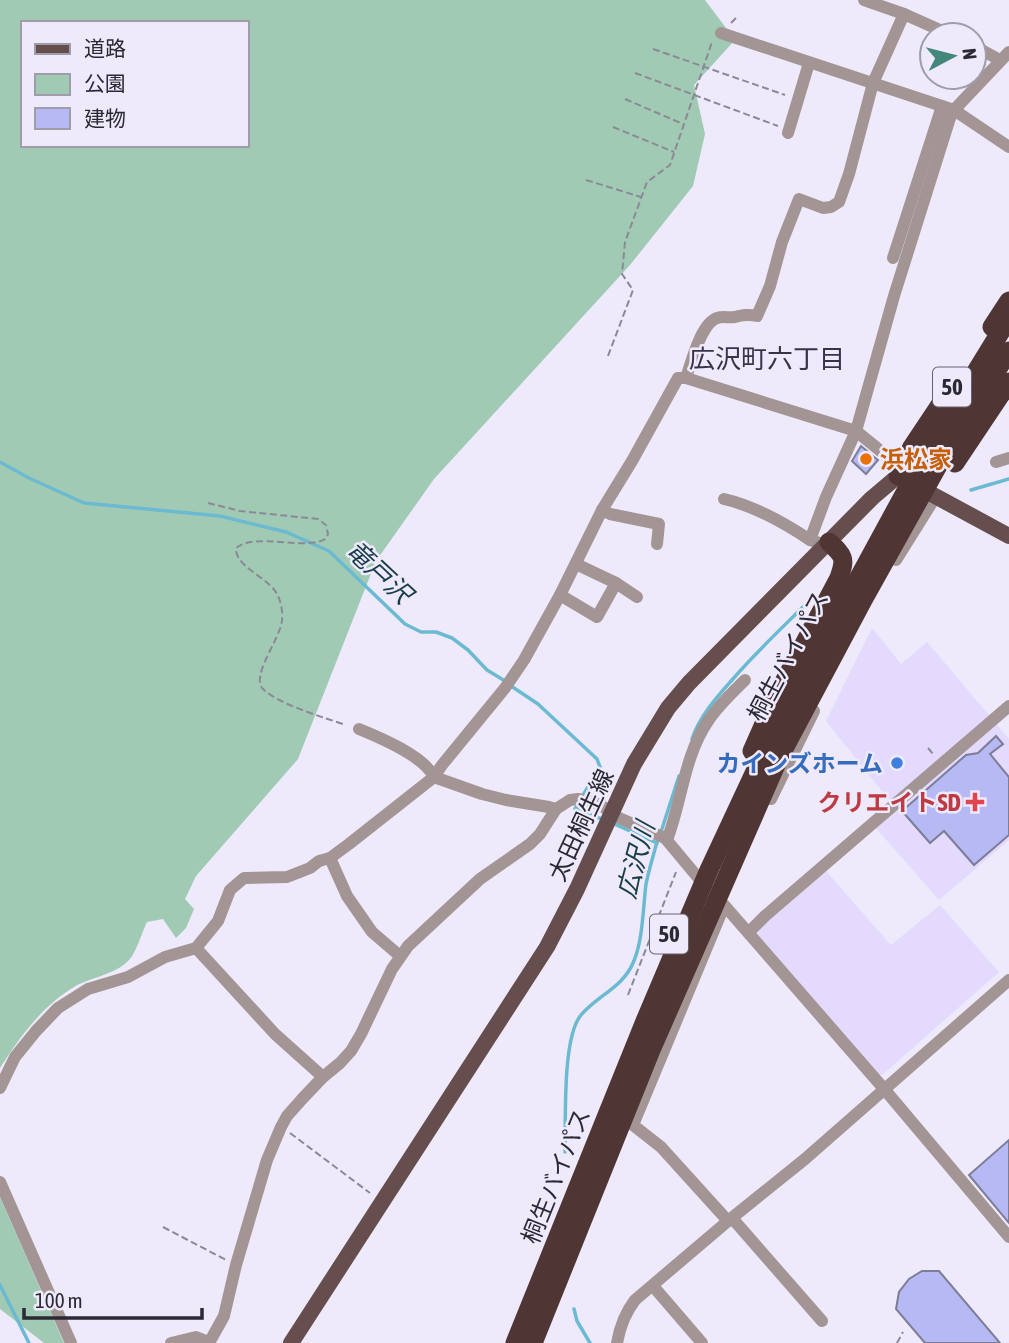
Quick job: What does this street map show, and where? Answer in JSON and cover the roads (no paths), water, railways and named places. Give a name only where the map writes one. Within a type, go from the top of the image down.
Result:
[{"type":"highway","name":"50","points":[[898,476],[912,447],[1009,301]]},
{"type":"highway","name":"桐生バイパス","points":[[515,1343],[709,870],[772,754],[931,445],[1009,318]]},
{"type":"highway","name":"桐生バイパス","points":[[533,1343],[772,754],[863,600],[945,453],[1009,351]]},
{"type":"highway","name":"50","points":[[936,496],[961,452],[1009,382]]},
{"type":"highway","name":"50","points":[[515,1343],[537,1265],[576,1160],[692,870],[776,697],[839,578],[844,561],[840,553],[819,541]]},
{"type":"highway","name":"50","points":[[553,1296],[585,1238],[633,1125]]},
{"type":"main road","points":[[898,476],[1009,537]]},
{"type":"main road","name":"太田桐生線","points":[[291,1343],[547,947],[634,765],[668,708],[819,541],[898,476]]},
{"type":"street","points":[[864,0],[920,21]]},
{"type":"street","points":[[685,378],[697,345],[710,322],[720,317],[735,317],[746,313],[757,316],[799,199],[823,208],[831,208],[839,202],[873,83],[904,14]]},
{"type":"street","points":[[721,33],[948,108],[1009,147]]},
{"type":"street","points":[[893,258],[948,108],[1005,56],[988,51]]},
{"type":"street","points":[[783,130],[809,62]]},
{"type":"street","points":[[724,499],[763,512],[819,541],[826,497],[856,431],[894,296],[950,118],[948,108]]},
{"type":"street","points":[[0,1088],[15,1057],[36,1031],[73,997],[88,989],[128,977],[165,957],[196,948],[218,921],[230,890],[244,878],[287,877],[330,858],[434,778],[524,660],[602,510],[678,378],[856,431],[888,457],[898,476]]},
{"type":"street","points":[[822,1321],[661,1147],[633,1125],[724,905],[774,793],[828,683],[891,567],[936,496]]},
{"type":"street","points":[[602,510],[659,524],[657,544]]},
{"type":"street","points":[[576,564],[637,597]]},
{"type":"street","points":[[560,595],[597,617],[615,583]]},
{"type":"street","points":[[663,838],[699,737],[708,720],[745,680]]},
{"type":"street","points":[[749,932],[1009,706]]},
{"type":"street","points":[[359,729],[383,739],[411,756],[430,769],[434,778],[482,794],[555,809]]},
{"type":"street","points":[[171,1343],[196,1337],[209,1343],[224,1316],[267,1160],[281,1127],[287,1116],[323,1076],[351,1051],[400,956],[480,879],[530,845],[555,809],[570,800],[585,800],[602,806],[618,818],[663,838],[692,870]]},
{"type":"street","points":[[330,858],[347,896],[372,932],[400,956]]},
{"type":"street","points":[[724,905],[1009,1237]]},
{"type":"street","points":[[196,948],[275,1034],[323,1076]]},
{"type":"street","points":[[617,1343],[625,1313],[635,1300],[805,1159],[1009,979]]},
{"type":"street","points":[[0,1182],[71,1343]]},
{"type":"street","points":[[653,1286],[702,1343]]},
{"type":"waterway","name":"竜戸沢","points":[[0,462],[84,503],[220,516],[286,532],[329,551],[405,624],[421,632],[436,632],[452,638],[487,670],[505,681]]},
{"type":"waterway","name":"広沢川","points":[[971,490],[1009,479]]},
{"type":"waterway","name":"広沢川","points":[[692,739],[704,715],[720,694],[809,601]]},
{"type":"waterway","name":"竜戸沢","points":[[511,686],[538,704],[597,759],[600,767],[582,797]]},
{"type":"waterway","name":"広沢川","points":[[661,832],[679,776]]},
{"type":"waterway","name":"竜戸沢","points":[[578,804],[575,809],[602,819]]},
{"type":"waterway","name":"竜戸沢","points":[[612,823],[657,843]]},
{"type":"waterway","name":"広沢川","points":[[565,1152],[566,1080],[575,1026],[587,1008],[623,979],[633,963],[641,935],[646,884],[657,842]]},
{"type":"waterway","points":[[0,1285],[29,1343]]},
{"type":"waterway","name":"広沢川","points":[[574,1309],[577,1321],[590,1343]]},
{"type":"place","name":"浜松家","points":[[866,459]]},
{"type":"place","name":"カインズホーム","points":[[897,763]]},
{"type":"place","name":"クリエイトSD","points":[[975,802]]},
{"type":"district","name":"広沢町六丁目","points":[[767,359]]}]
